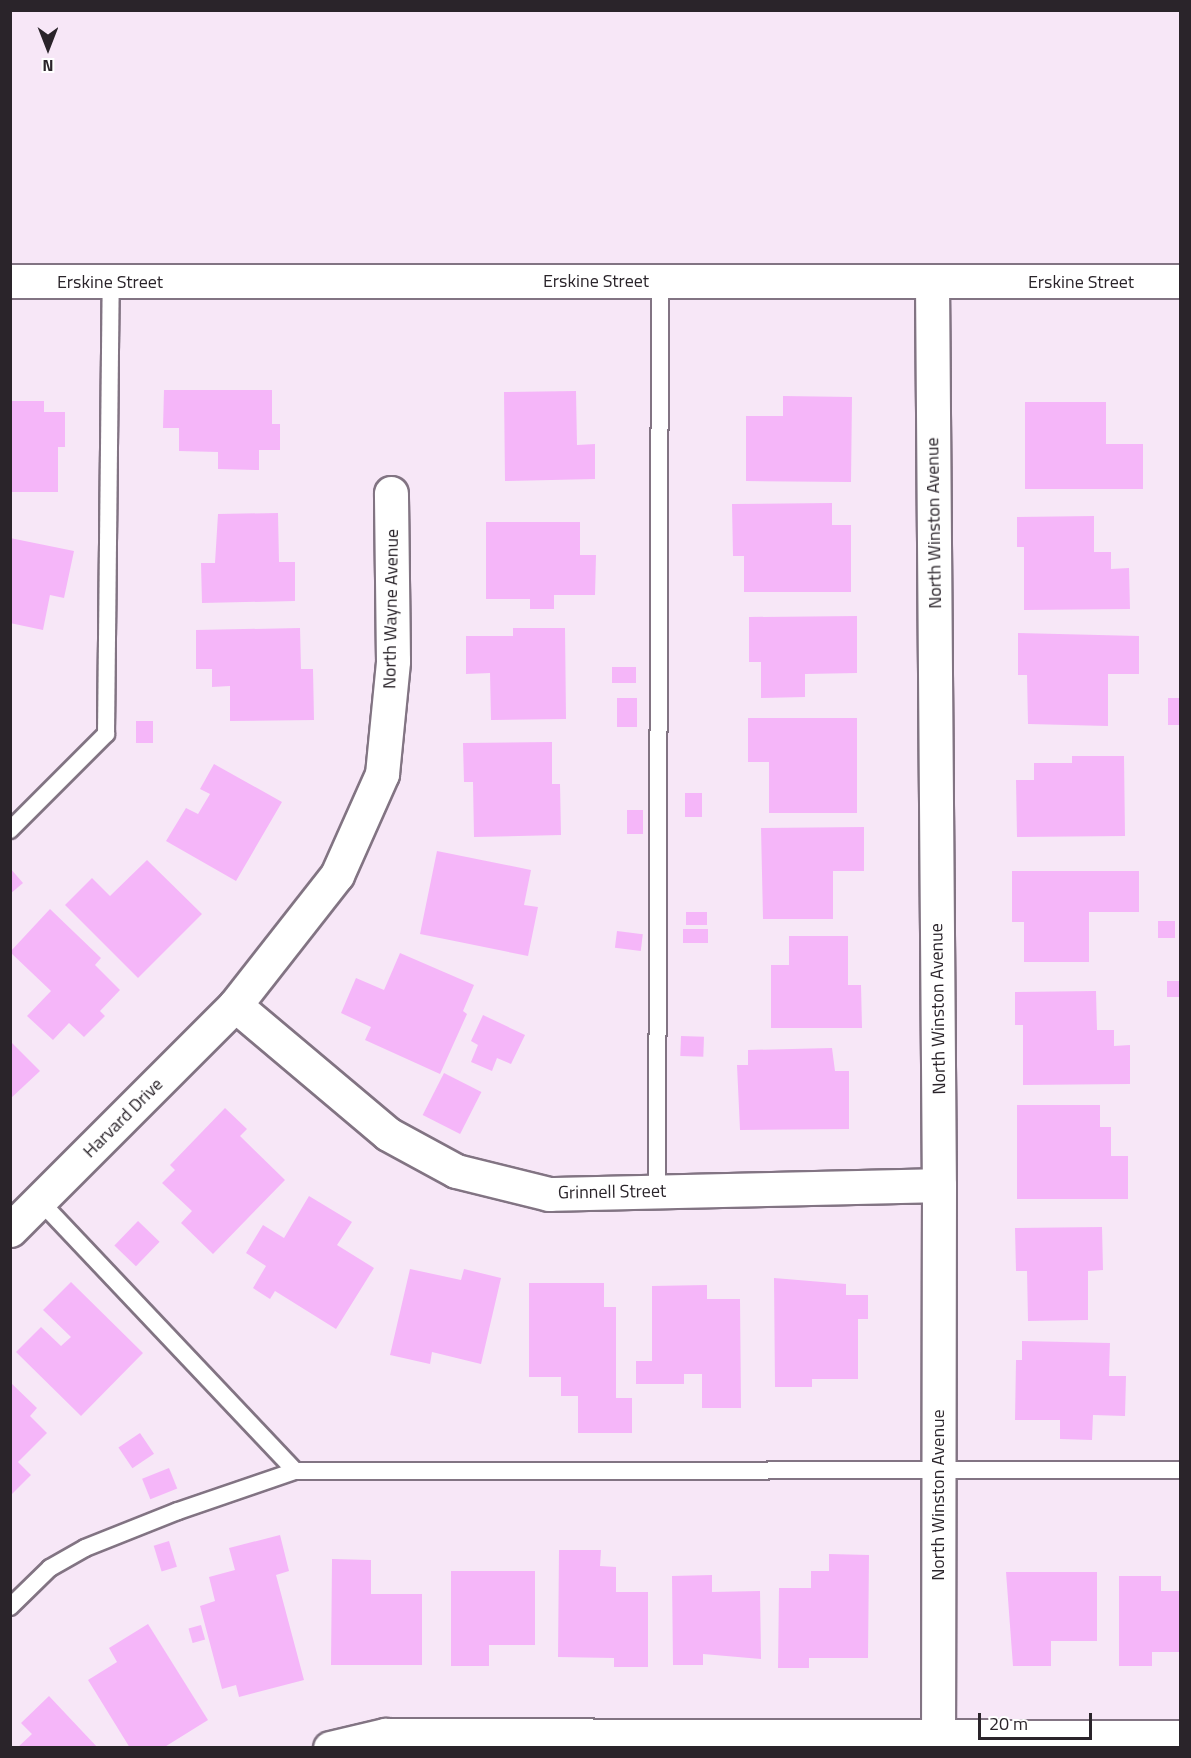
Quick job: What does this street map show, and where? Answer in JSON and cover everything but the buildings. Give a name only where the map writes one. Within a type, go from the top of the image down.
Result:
[{"type":"street","name":"Erskine Street","points":[[10,281],[1180,281]]},
{"type":"street","name":"North Winston Avenue","points":[[932,282],[939,1185],[938,1737]]},
{"type":"street","name":"North Wayne Avenue","points":[[235,1005],[337,875],[382,774],[393,661],[391,493]]},
{"type":"street","name":"Grinnell Street","points":[[235,1005],[388,1134],[456,1171],[549,1194],[939,1185]]},
{"type":"street","name":"Harvard Drive","points":[[10,1230],[235,1005]]},
{"type":"street","points":[[330,1748],[385,1735],[1180,1737]]},
{"type":"lane","points":[[657,1191],[660,281]]},
{"type":"lane","points":[[10,830],[106,734],[111,282]]},
{"type":"lane","points":[[40,1201],[295,1471]]},
{"type":"lane","points":[[10,1607],[50,1568],[85,1548],[178,1510],[295,1471],[1180,1470]]}]
